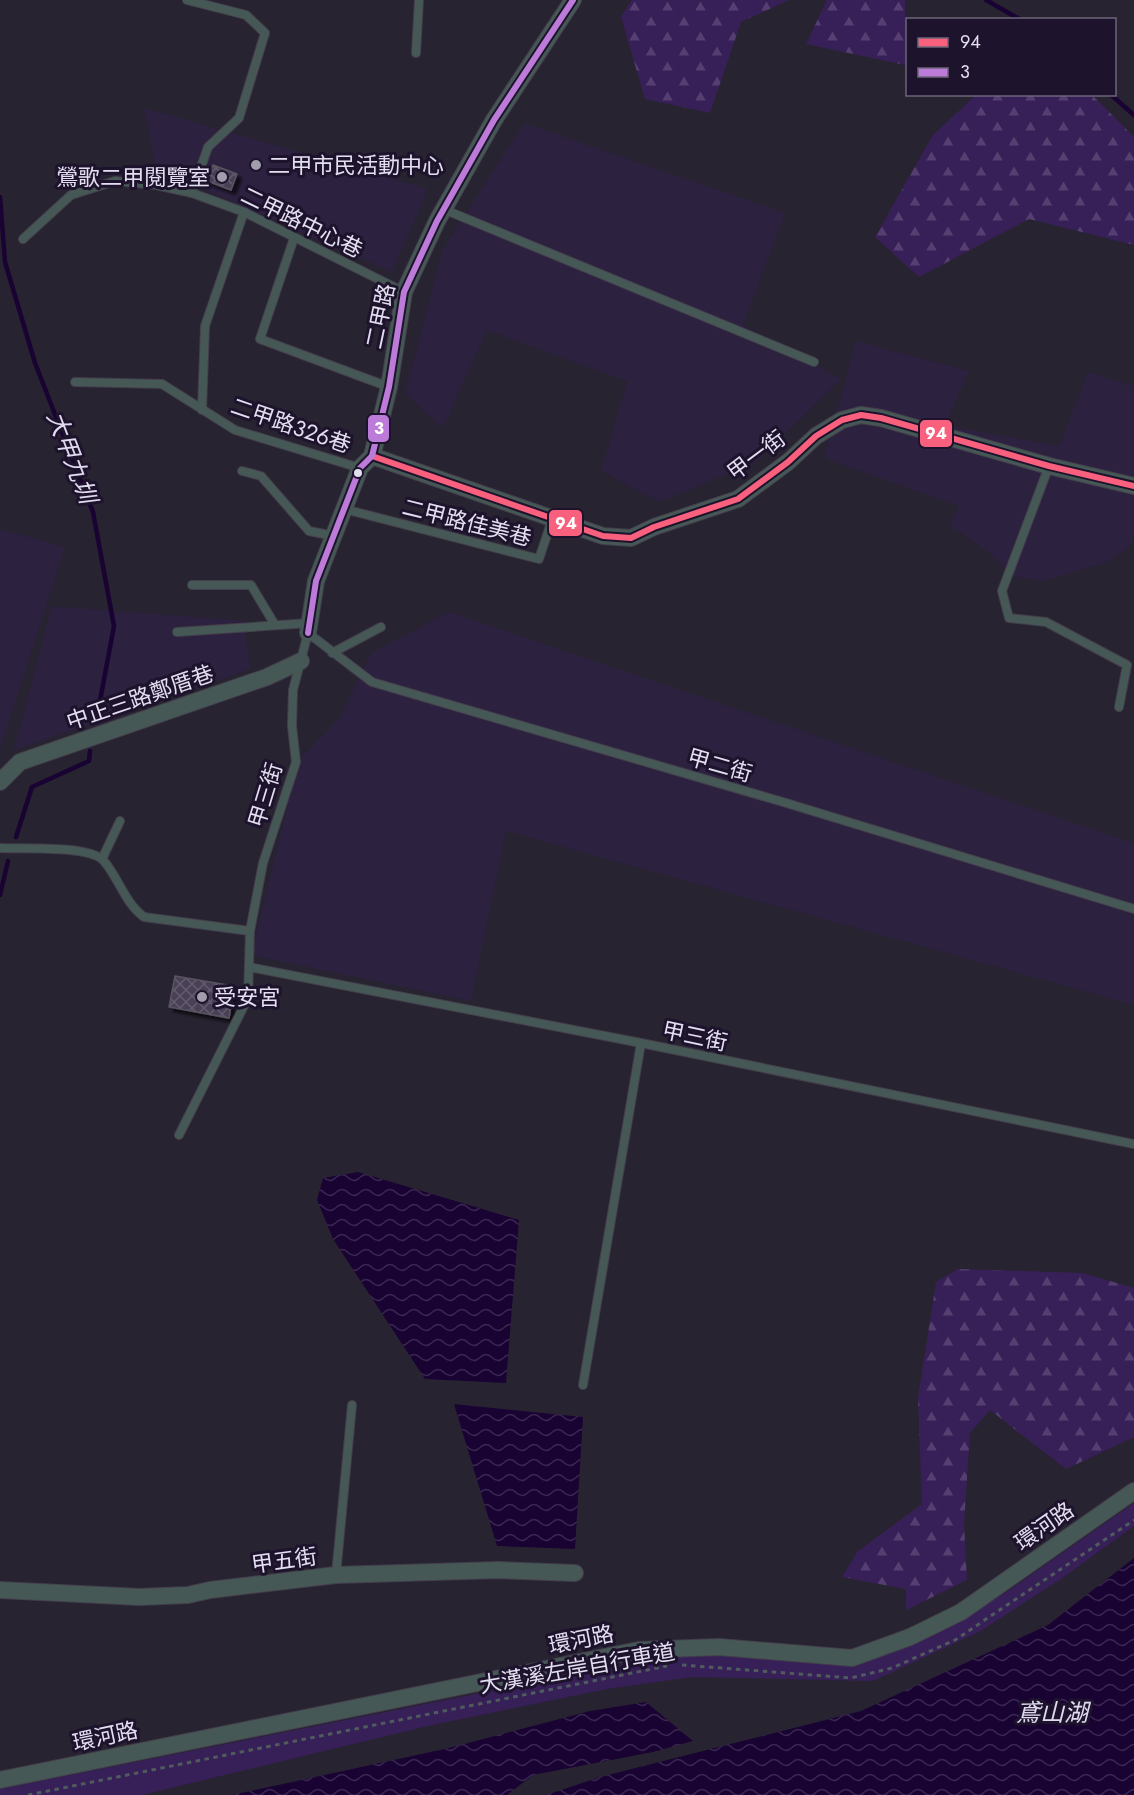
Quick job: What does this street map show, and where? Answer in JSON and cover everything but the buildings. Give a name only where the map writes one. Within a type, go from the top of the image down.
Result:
[{"type":"street","name":"二甲路","points":[[310,628],[316,581],[344,509],[366,462],[389,387],[404,292],[443,209],[494,120],[573,0]]},
{"type":"street","name":"甲一街","points":[[366,462],[437,480],[553,517],[603,536],[631,538],[654,527],[738,499],[788,462],[816,436],[842,420],[861,415],[881,418],[1049,466],[1134,486]]},
{"type":"street","name":"中正三路鄭厝巷","points":[[0,782],[20,762],[267,677],[301,661]]},
{"type":"street","name":"環河路","points":[[0,1780],[639,1650],[719,1647],[852,1658],[910,1637],[961,1612],[1134,1491]]},
{"type":"street","name":"甲五街","points":[[0,1590],[139,1597],[188,1595],[210,1590],[251,1587],[336,1575],[498,1570],[574,1573]]},
{"type":"lane","points":[[187,0],[246,15],[264,33],[239,118],[208,147],[192,193]]},
{"type":"lane","points":[[416,53],[419,0]]},
{"type":"lane","name":"二甲路中心巷","points":[[22,239],[71,195],[115,181],[156,185],[192,193],[244,212],[404,292]]},
{"type":"lane","points":[[443,209],[814,362]]},
{"type":"lane","points":[[202,410],[205,326],[244,212]]},
{"type":"lane","points":[[294,238],[260,339],[389,387]]},
{"type":"lane","name":"二甲路326巷","points":[[75,382],[162,384],[235,429],[366,462]]},
{"type":"lane","points":[[1049,466],[1002,591],[1009,618],[1046,622],[1127,665],[1119,707]]},
{"type":"lane","points":[[242,471],[261,476],[309,531],[334,536]]},
{"type":"lane","name":"二甲路佳美巷","points":[[344,509],[539,559],[553,517]]},
{"type":"lane","points":[[192,585],[251,585],[275,625]]},
{"type":"lane","points":[[177,632],[275,625],[310,628]]},
{"type":"lane","points":[[332,653],[381,627]]},
{"type":"lane","name":"甲二街","points":[[310,628],[332,653],[372,682],[1134,909]]},
{"type":"lane","name":"甲三街","points":[[179,1135],[248,998],[250,931],[263,863],[296,762],[291,726],[293,690],[310,628]]},
{"type":"lane","points":[[102,859],[120,821]]},
{"type":"lane","points":[[0,848],[85,851],[102,859],[134,909],[144,917],[250,931]]},
{"type":"lane","name":"甲三街","points":[[249,967],[641,1043],[1134,1144]]},
{"type":"lane","points":[[583,1385],[641,1043]]},
{"type":"lane","points":[[336,1575],[352,1405]]},
{"type":"path","name":"大漢溪左岸自行車道","points":[[28,1795],[460,1706],[674,1665],[851,1678],[892,1668],[955,1640],[1134,1520]]},
{"type":"shaded area","points":[[144,108],[428,189],[392,272],[156,168]]},
{"type":"shaded area","points":[[524,123],[785,213],[743,325],[841,379],[758,461],[660,502],[601,471],[627,381],[487,330],[443,428],[405,394],[442,251]]},
{"type":"shaded area","points":[[856,341],[969,371],[945,425],[1059,446],[1088,372],[1134,386],[1134,537],[1129,548],[1105,563],[1043,581],[1011,576],[987,551],[949,525],[959,506],[824,458]]},
{"type":"shaded area","points":[[0,529],[65,547],[0,749]]},
{"type":"shaded area","points":[[52,606],[244,621],[250,669],[14,750]]},
{"type":"shaded area","points":[[449,612],[1134,843],[1134,1005],[506,831],[471,1001],[251,955],[299,760],[340,718],[371,653]]},
{"type":"green space","points":[[632,0],[789,0],[741,22],[710,113],[645,99],[621,17]]},
{"type":"green space","points":[[827,0],[905,0],[905,65],[806,44]]},
{"type":"green space","points":[[975,96],[1093,96],[1134,137],[1134,245],[1029,219],[919,277],[875,237],[933,135]]},
{"type":"green space","points":[[958,1269],[1082,1273],[1134,1288],[1134,1437],[1066,1469],[990,1410],[970,1433],[964,1524],[967,1580],[906,1610],[906,1589],[842,1577],[857,1552],[922,1504],[918,1398],[936,1282]]},
{"type":"green space","points":[[1134,1503],[1134,1526],[1064,1577],[979,1632],[873,1681],[692,1677],[607,1689],[432,1725],[142,1795],[0,1795],[0,1789],[666,1656],[719,1654],[800,1662],[870,1658],[944,1630],[1011,1589]]},
{"type":"water","points":[[358,1172],[519,1220],[506,1383],[425,1379],[333,1239],[317,1200],[323,1178]]},
{"type":"water","points":[[454,1404],[583,1417],[575,1549],[497,1546]]},
{"type":"water","name":"鳶山湖","points":[[1134,1558],[1134,1795],[546,1795],[600,1777],[861,1711],[1048,1625]]},
{"type":"water","points":[[646,1702],[693,1741],[653,1752],[533,1775],[507,1795],[232,1795],[449,1748],[590,1711]]},
{"type":"waterway","name":"大甲九圳","points":[[986,0],[1018,18]]},
{"type":"waterway","name":"大甲九圳","points":[[1112,96],[1134,115]]},
{"type":"waterway","name":"大甲九圳","points":[[0,197],[5,262],[35,363],[93,512],[114,626],[96,722]]},
{"type":"waterway","name":"大甲九圳","points":[[16,837],[32,787],[89,761],[90,751]]},
{"type":"waterway","name":"大甲九圳","points":[[0,895],[8,861]]},
{"type":"transit line","name":"3","points":[[308,633],[316,581],[360,468],[372,456],[389,387],[404,292],[437,221],[494,120],[573,0]]},
{"type":"transit line","name":"94","points":[[372,456],[603,536],[631,538],[654,527],[738,499],[788,462],[816,436],[842,420],[861,415],[881,418],[1049,466],[1134,486]]},
{"type":"place","name":"二甲市民活動中心","points":[[256,165]]},
{"type":"place","name":"鶯歌二甲閱覽室","points":[[222,177]]},
{"type":"place","name":"受安宮","points":[[202,997]]}]
